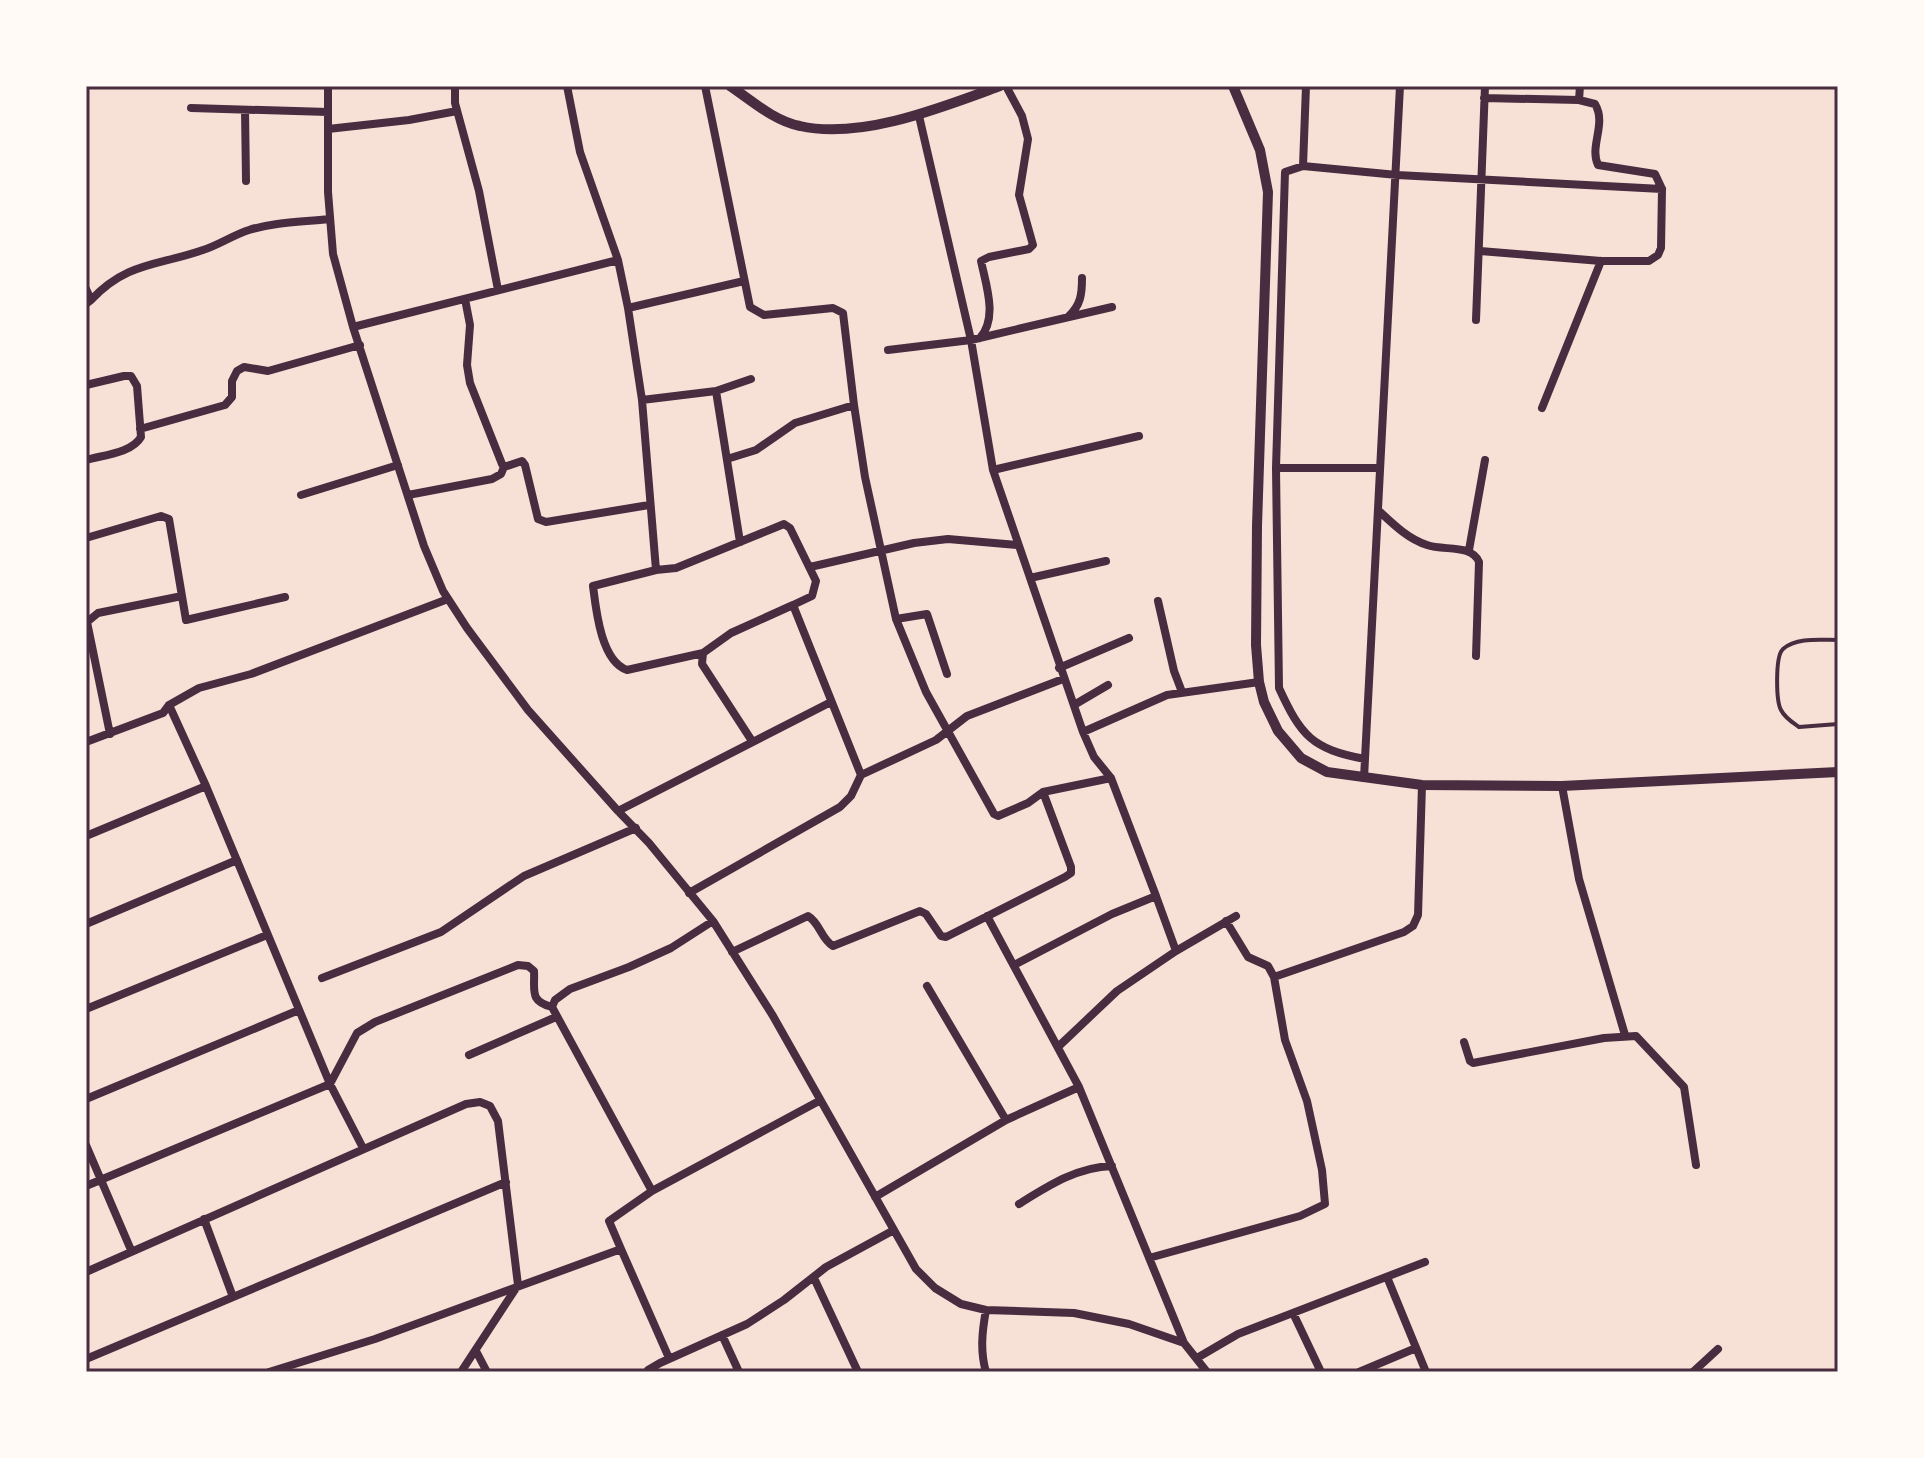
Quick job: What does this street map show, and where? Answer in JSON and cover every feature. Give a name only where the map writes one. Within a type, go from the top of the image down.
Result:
[{"type":"street","points":[[328,86],[329,219],[333,254],[353,327],[424,546],[448,599],[528,710],[636,828],[713,921],[773,1016],[916,1269],[935,1288],[961,1304],[986,1310],[1074,1313],[1129,1324],[1184,1343]]},
{"type":"street","points":[[457,86],[457,111],[479,191],[498,290]]},
{"type":"street","points":[[567,86],[580,152],[618,260],[628,308],[642,400],[656,570]]},
{"type":"street","points":[[705,86],[750,307],[764,315],[833,308],[843,313],[865,477],[896,619],[926,692],[994,814],[998,816],[1008,812],[1043,792],[1111,778]]},
{"type":"street","points":[[730,86],[782,120],[825,129],[919,116],[974,91],[1000,86]]},
{"type":"street","points":[[975,339],[985,332],[989,311],[981,261],[1029,249],[1033,245],[1019,195],[1028,139],[1022,116],[1006,86]]},
{"type":"street","points":[[1233,86],[1260,150],[1268,192],[1257,526],[1256,645],[1259,682],[1264,702],[1278,731],[1301,758],[1327,772],[1422,785],[1562,786],[1838,772]]},
{"type":"street","points":[[1303,166],[1306,86]]},
{"type":"street","points":[[1364,778],[1400,86]]},
{"type":"street","points":[[1476,320],[1480,251],[1479,178],[1485,86]]},
{"type":"street","points":[[1579,100],[1580,86]]},
{"type":"street","points":[[1480,251],[1601,261],[1649,261],[1658,255],[1661,248],[1662,189],[1655,174],[1598,165],[1595,158],[1600,132],[1595,104],[1579,100],[1484,98]]},
{"type":"street","points":[[191,108],[328,112]]},
{"type":"street","points":[[245,110],[246,181]]},
{"type":"street","points":[[328,129],[457,111]]},
{"type":"street","points":[[919,116],[975,339],[993,470],[1083,732],[1094,757],[1111,778],[1176,951]]},
{"type":"street","points":[[1365,759],[1341,755],[1315,743],[1294,720],[1279,688],[1276,468],[1285,172],[1303,166],[1397,175],[1662,189]]},
{"type":"street","points":[[88,302],[108,283],[129,271],[204,250],[244,231],[329,219]]},
{"type":"street","points":[[353,327],[618,260]]},
{"type":"street","points":[[1542,408],[1601,261]]},
{"type":"street","points":[[1068,317],[1078,307],[1082,278]]},
{"type":"street","points":[[628,308],[744,281]]},
{"type":"street","points":[[86,289],[88,302]]},
{"type":"street","points":[[465,299],[470,325],[467,365],[470,383],[504,467]]},
{"type":"street","points":[[888,350],[975,339],[1112,307]]},
{"type":"street","points":[[140,429],[225,405],[232,397],[232,381],[237,371],[244,367],[268,371],[360,345]]},
{"type":"street","points":[[86,385],[131,376],[137,386],[141,437],[135,445],[86,460]]},
{"type":"street","points":[[642,400],[716,391],[751,379]]},
{"type":"street","points":[[716,391],[740,542]]},
{"type":"street","points":[[727,459],[756,450],[795,423],[854,405]]},
{"type":"street","points":[[993,470],[1139,436]]},
{"type":"street","points":[[1469,550],[1485,460]]},
{"type":"street","points":[[408,495],[492,479],[501,474],[504,467],[519,461],[525,465],[540,522],[649,505]]},
{"type":"street","points":[[301,495],[398,465]]},
{"type":"street","points":[[1276,468],[1380,468]]},
{"type":"street","points":[[1379,511],[1404,533],[1424,545],[1469,550],[1476,556],[1479,562],[1476,656]]},
{"type":"street","points":[[86,538],[161,516],[169,519],[186,620],[285,597]]},
{"type":"street","points":[[784,524],[794,533],[810,567],[816,581],[812,596],[731,633],[703,653],[627,670],[615,663],[600,626],[593,586],[676,568],[784,524]]},
{"type":"street","points":[[810,567],[948,539],[1017,545]]},
{"type":"street","points":[[1030,578],[1106,561]]},
{"type":"street","points":[[110,734],[87,622],[98,613],[182,596]]},
{"type":"street","points":[[86,742],[163,713],[169,705],[199,688],[251,674],[448,599]]},
{"type":"street","points":[[1158,601],[1182,692]]},
{"type":"street","points":[[793,605],[861,775]]},
{"type":"street","points":[[896,619],[927,614],[947,674]]},
{"type":"street","points":[[1059,668],[1129,638]]},
{"type":"street","points":[[703,653],[702,664],[752,741]]},
{"type":"street","points":[[689,893],[840,807],[851,796],[861,775],[936,740],[967,716],[1063,679]]},
{"type":"street","points":[[1083,732],[1142,704],[1182,692],[1259,682]]},
{"type":"street","points":[[1074,705],[1108,685]]},
{"type":"street","points":[[618,811],[831,702]]},
{"type":"street","points":[[169,705],[330,1084],[363,1148]]},
{"type":"street","points":[[1274,977],[1404,932],[1413,926],[1418,915],[1422,785]]},
{"type":"street","points":[[86,836],[206,786]]},
{"type":"street","points":[[1562,786],[1579,879],[1625,1035]]},
{"type":"street","points":[[732,952],[803,917],[811,917],[833,946],[920,911],[926,914],[944,938],[1071,873],[1066,851],[1043,792]]},
{"type":"street","points":[[322,978],[441,932],[524,876],[636,828]]},
{"type":"street","points":[[86,924],[237,860]]},
{"type":"street","points":[[1014,965],[1086,927],[1156,896]]},
{"type":"street","points":[[987,916],[1079,1087],[1184,1343],[1207,1372]]},
{"type":"street","points":[[1059,1046],[1117,991],[1236,916]]},
{"type":"street","points":[[652,1191],[552,1007],[555,1000],[570,989],[671,948],[713,921]]},
{"type":"street","points":[[1149,1258],[1300,1216],[1325,1204],[1322,1170],[1307,1101],[1285,1040],[1274,977],[1268,966],[1248,957],[1226,921]]},
{"type":"street","points":[[86,1009],[267,935]]},
{"type":"street","points":[[86,1186],[330,1084],[357,1033],[375,1022],[518,965],[528,966],[534,971],[535,998],[539,1003],[552,1007]]},
{"type":"street","points":[[927,986],[1006,1120]]},
{"type":"street","points":[[86,1099],[299,1010]]},
{"type":"street","points":[[469,1055],[556,1017]]},
{"type":"street","points":[[1464,1042],[1473,1063],[1625,1035],[1636,1036],[1684,1087],[1696,1165]]},
{"type":"street","points":[[875,1197],[1006,1120],[1079,1087]]},
{"type":"street","points":[[669,1358],[609,1221],[652,1191],[819,1101]]},
{"type":"street","points":[[86,1272],[363,1148],[466,1104],[480,1102],[490,1106],[498,1121],[518,1285],[461,1372]]},
{"type":"street","points":[[86,1145],[131,1250]]},
{"type":"street","points":[[1019,1204],[1047,1186],[1078,1172],[1112,1166]]},
{"type":"street","points":[[86,1359],[506,1182]]},
{"type":"street","points":[[204,1219],[233,1297]]},
{"type":"street","points":[[649,1372],[669,1358],[747,1324],[826,1267],[894,1230]]},
{"type":"street","points":[[269,1372],[375,1339],[621,1249]]},
{"type":"street","points":[[1197,1358],[1238,1334],[1425,1262]]},
{"type":"street","points":[[1387,1277],[1426,1372]]},
{"type":"street","points":[[814,1278],[858,1372]]},
{"type":"street","points":[[986,1310],[982,1348],[986,1372]]},
{"type":"street","points":[[1293,1313],[1321,1372]]},
{"type":"street","points":[[722,1335],[739,1372]]},
{"type":"street","points":[[1359,1372],[1416,1348]]},
{"type":"street","points":[[1693,1372],[1718,1349]]},
{"type":"street","points":[[476,1351],[487,1372]]},
{"type":"lane","points":[[1838,640],[1795,642],[1784,648],[1777,657],[1779,706],[1783,714],[1799,727],[1838,724]]}]
